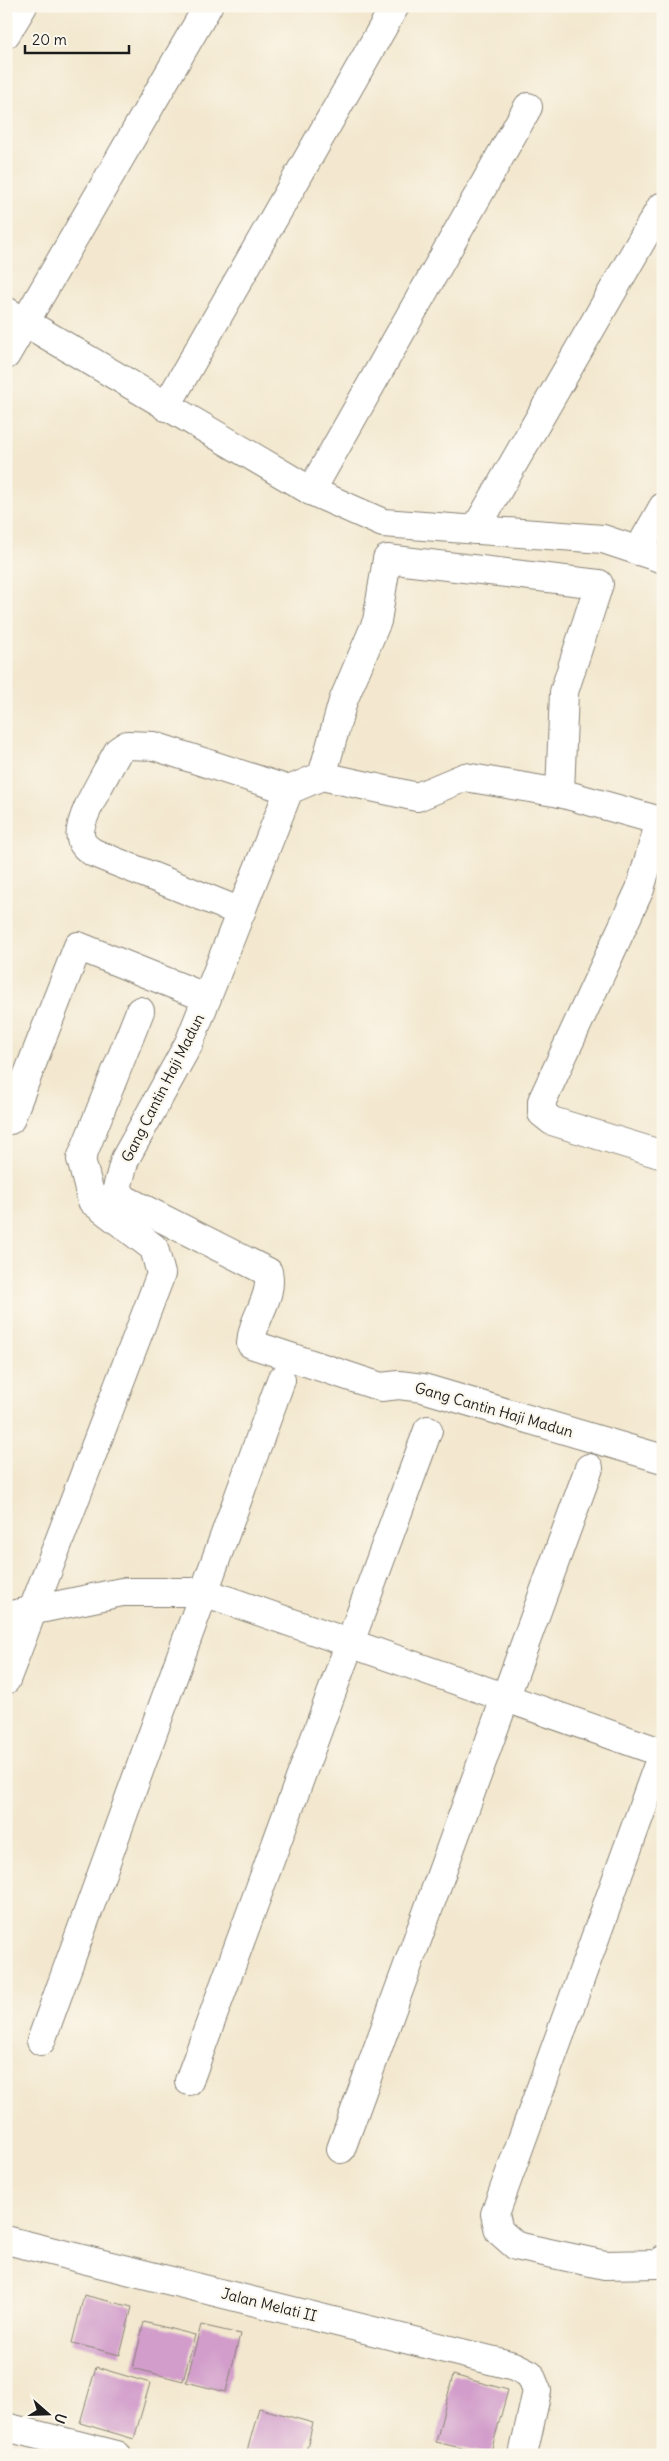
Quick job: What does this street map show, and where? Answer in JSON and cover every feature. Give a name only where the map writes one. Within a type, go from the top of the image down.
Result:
[{"type":"street","points":[[6,34],[23,6]]},
{"type":"street","points":[[6,355],[16,317],[208,6]]},
{"type":"street","points":[[166,407],[395,6]]},
{"type":"street","points":[[311,491],[528,107]]},
{"type":"street","points":[[475,530],[661,207]]},
{"type":"street","points":[[16,317],[311,491],[383,523],[603,539],[651,555],[663,507]]},
{"type":"street","points":[[322,776],[343,701],[377,621],[387,559],[599,584],[564,692],[560,793]]},
{"type":"street","points":[[241,912],[94,853],[84,846],[80,838],[81,824],[118,751],[127,744],[154,746],[289,790],[322,776],[417,797],[465,777],[560,793],[657,820],[658,828],[651,892],[542,1101],[542,1113],[552,1121],[663,1154]]},
{"type":"street","name":"Gang Cantin Haji Madun","points":[[289,790],[189,1043],[125,1160],[117,1188],[124,1199],[268,1272],[271,1284],[251,1333],[251,1344],[381,1387],[399,1385],[422,1388],[663,1459]]},
{"type":"street","name":"Gang Cantin Haji Madun","points":[[8,1123],[78,946],[207,998]]},
{"type":"street","points":[[6,1680],[161,1274],[154,1248],[92,1201],[81,1159],[140,1011]]},
{"type":"street","points":[[41,2041],[281,1380]]},
{"type":"street","points":[[189,2081],[428,1430]]},
{"type":"street","points":[[341,2149],[589,1468]]},
{"type":"street","points":[[6,1616],[122,1592],[204,1592],[663,1753],[495,2214],[499,2231],[516,2246],[605,2265],[658,2264],[663,2260]]},
{"type":"street","name":"Jalan Melati II","points":[[6,2240],[514,2366],[530,2374],[537,2391],[523,2455]]},
{"type":"street","points":[[6,2427],[117,2455]]},
{"type":"building","points":[[84,2295],[132,2307],[120,2355],[72,2343]]},
{"type":"building","points":[[144,2322],[195,2335],[183,2381],[133,2368]]},
{"type":"building","points":[[201,2325],[240,2334],[226,2392],[186,2382]]},
{"type":"building","points":[[96,2367],[150,2383],[134,2439],[80,2423]]},
{"type":"building","points":[[453,2375],[508,2390],[490,2455],[436,2442]]},
{"type":"building","points":[[259,2408],[313,2423],[305,2455],[246,2455]]}]
